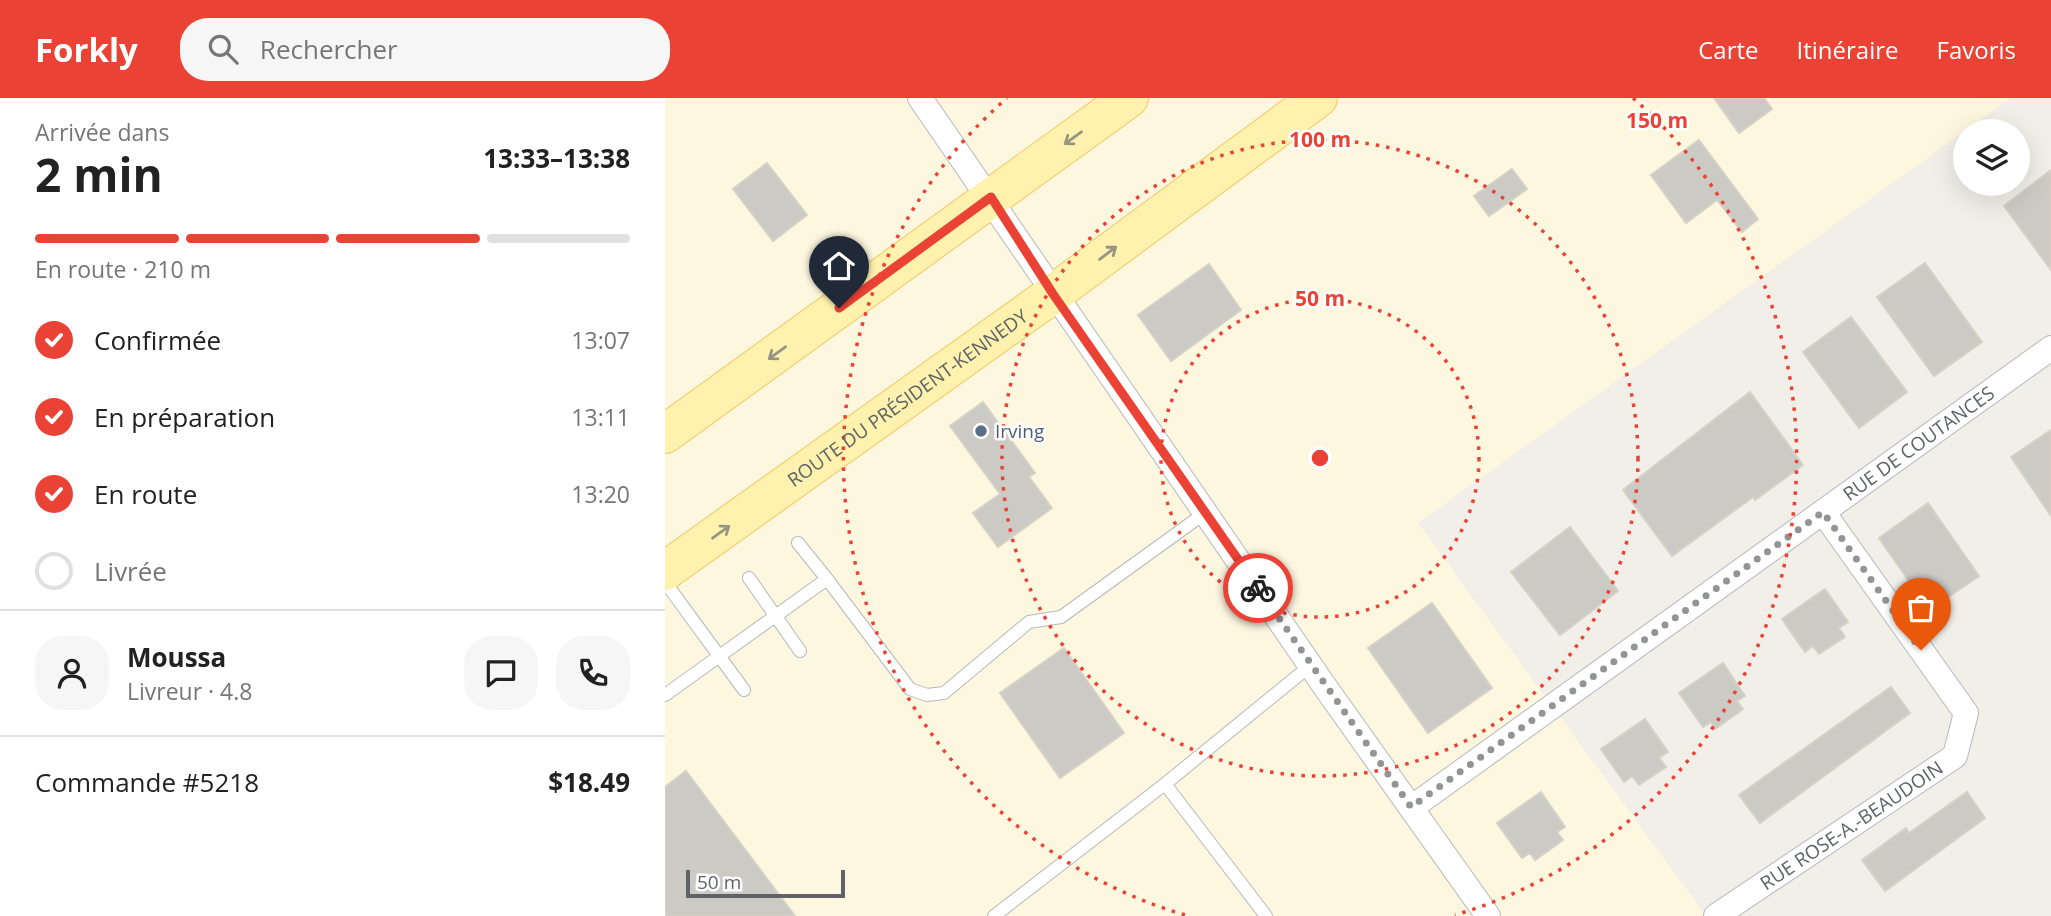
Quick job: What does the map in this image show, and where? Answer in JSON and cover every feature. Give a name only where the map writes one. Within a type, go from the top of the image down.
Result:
[{"type":"main road","points":[[665,435],[1129,98]]},
{"type":"main road","name":"ROUTE DU PRÉSIDENT-KENNEDY","points":[[665,571],[1053,294],[1318,98]]},
{"type":"street","points":[[920,98],[991,197],[1053,294],[1205,513],[1488,916]]},
{"type":"street","name":"RUE DE COUTANCES","points":[[1411,807],[2051,348]]},
{"type":"street","name":"RUE ROSE-A.-BEAUDOIN","points":[[1716,916],[1955,755],[1966,713],[1823,512]]},
{"type":"lane","points":[[799,543],[910,689],[927,695],[944,693],[1030,622],[1061,617],[1205,513]]},
{"type":"lane","points":[[749,578],[800,651]]},
{"type":"lane","points":[[665,695],[827,579]]},
{"type":"lane","points":[[665,582],[744,690]]},
{"type":"lane","points":[[997,915],[1165,784],[1311,665]]},
{"type":"lane","points":[[1165,784],[1266,916]]},
{"type":"shaded area","points":[[665,98],[2011,98],[1982,119],[1953,119],[1953,140],[1418,523],[1706,916],[665,916]]},
{"type":"building","points":[[1714,98],[1764,98],[1772,109],[1739,133]]},
{"type":"building","points":[[1699,140],[1758,219],[1742,232],[1717,200],[1686,223],[1651,175]]},
{"type":"building","points":[[767,163],[807,215],[773,241],[733,189]]},
{"type":"building","points":[[1512,169],[1527,189],[1489,216],[1474,196]]},
{"type":"building","points":[[2051,170],[2051,270],[2004,206],[2017,196],[2030,196],[2030,186]]},
{"type":"building","points":[[1925,263],[1982,342],[1934,376],[1877,297]]},
{"type":"building","points":[[1209,264],[1241,310],[1171,361],[1138,315]]},
{"type":"building","points":[[1851,317],[1907,392],[1859,428],[1803,352]]},
{"type":"building","points":[[1750,392],[1803,465],[1755,500],[1753,497],[1672,556],[1623,490]]},
{"type":"building","points":[[983,402],[1035,473],[1029,477],[1052,508],[998,547],[973,513],[1000,494],[950,426]]},
{"type":"building","points":[[2051,430],[2051,516],[2011,457]]},
{"type":"building","points":[[1928,503],[1979,576],[1929,610],[1879,538]]},
{"type":"building","points":[[1570,527],[1618,591],[1560,635],[1511,572]]},
{"type":"building","points":[[1825,589],[1848,622],[1839,628],[1845,637],[1819,654],[1813,646],[1805,652],[1782,619]]},
{"type":"building","points":[[1432,603],[1492,688],[1428,733],[1368,648]]},
{"type":"building","points":[[1064,648],[1124,733],[1060,778],[1000,693]]},
{"type":"building","points":[[1723,663],[1745,696],[1737,701],[1743,709],[1715,729],[1711,722],[1703,727],[1679,693]]},
{"type":"building","points":[[1891,687],[1910,713],[1760,823],[1739,795]]},
{"type":"building","points":[[1645,719],[1668,752],[1659,758],[1666,767],[1639,785],[1632,776],[1624,782],[1601,749]]},
{"type":"building","points":[[686,771],[795,916],[665,916],[665,787]]},
{"type":"building","points":[[1541,792],[1565,827],[1557,832],[1563,840],[1535,860],[1530,853],[1522,858],[1497,823]]},
{"type":"building","points":[[1967,792],[1985,818],[1885,891],[1862,860],[1906,828],[1909,833]]},
{"type":"way so far","points":[[1258,588],[1411,807],[1823,512],[1921,650]]},
{"type":"place","name":"Irving","points":[[981,431]]},
{"type":"route","points":[[839,308],[991,197],[1053,294],[1258,588]]}]
